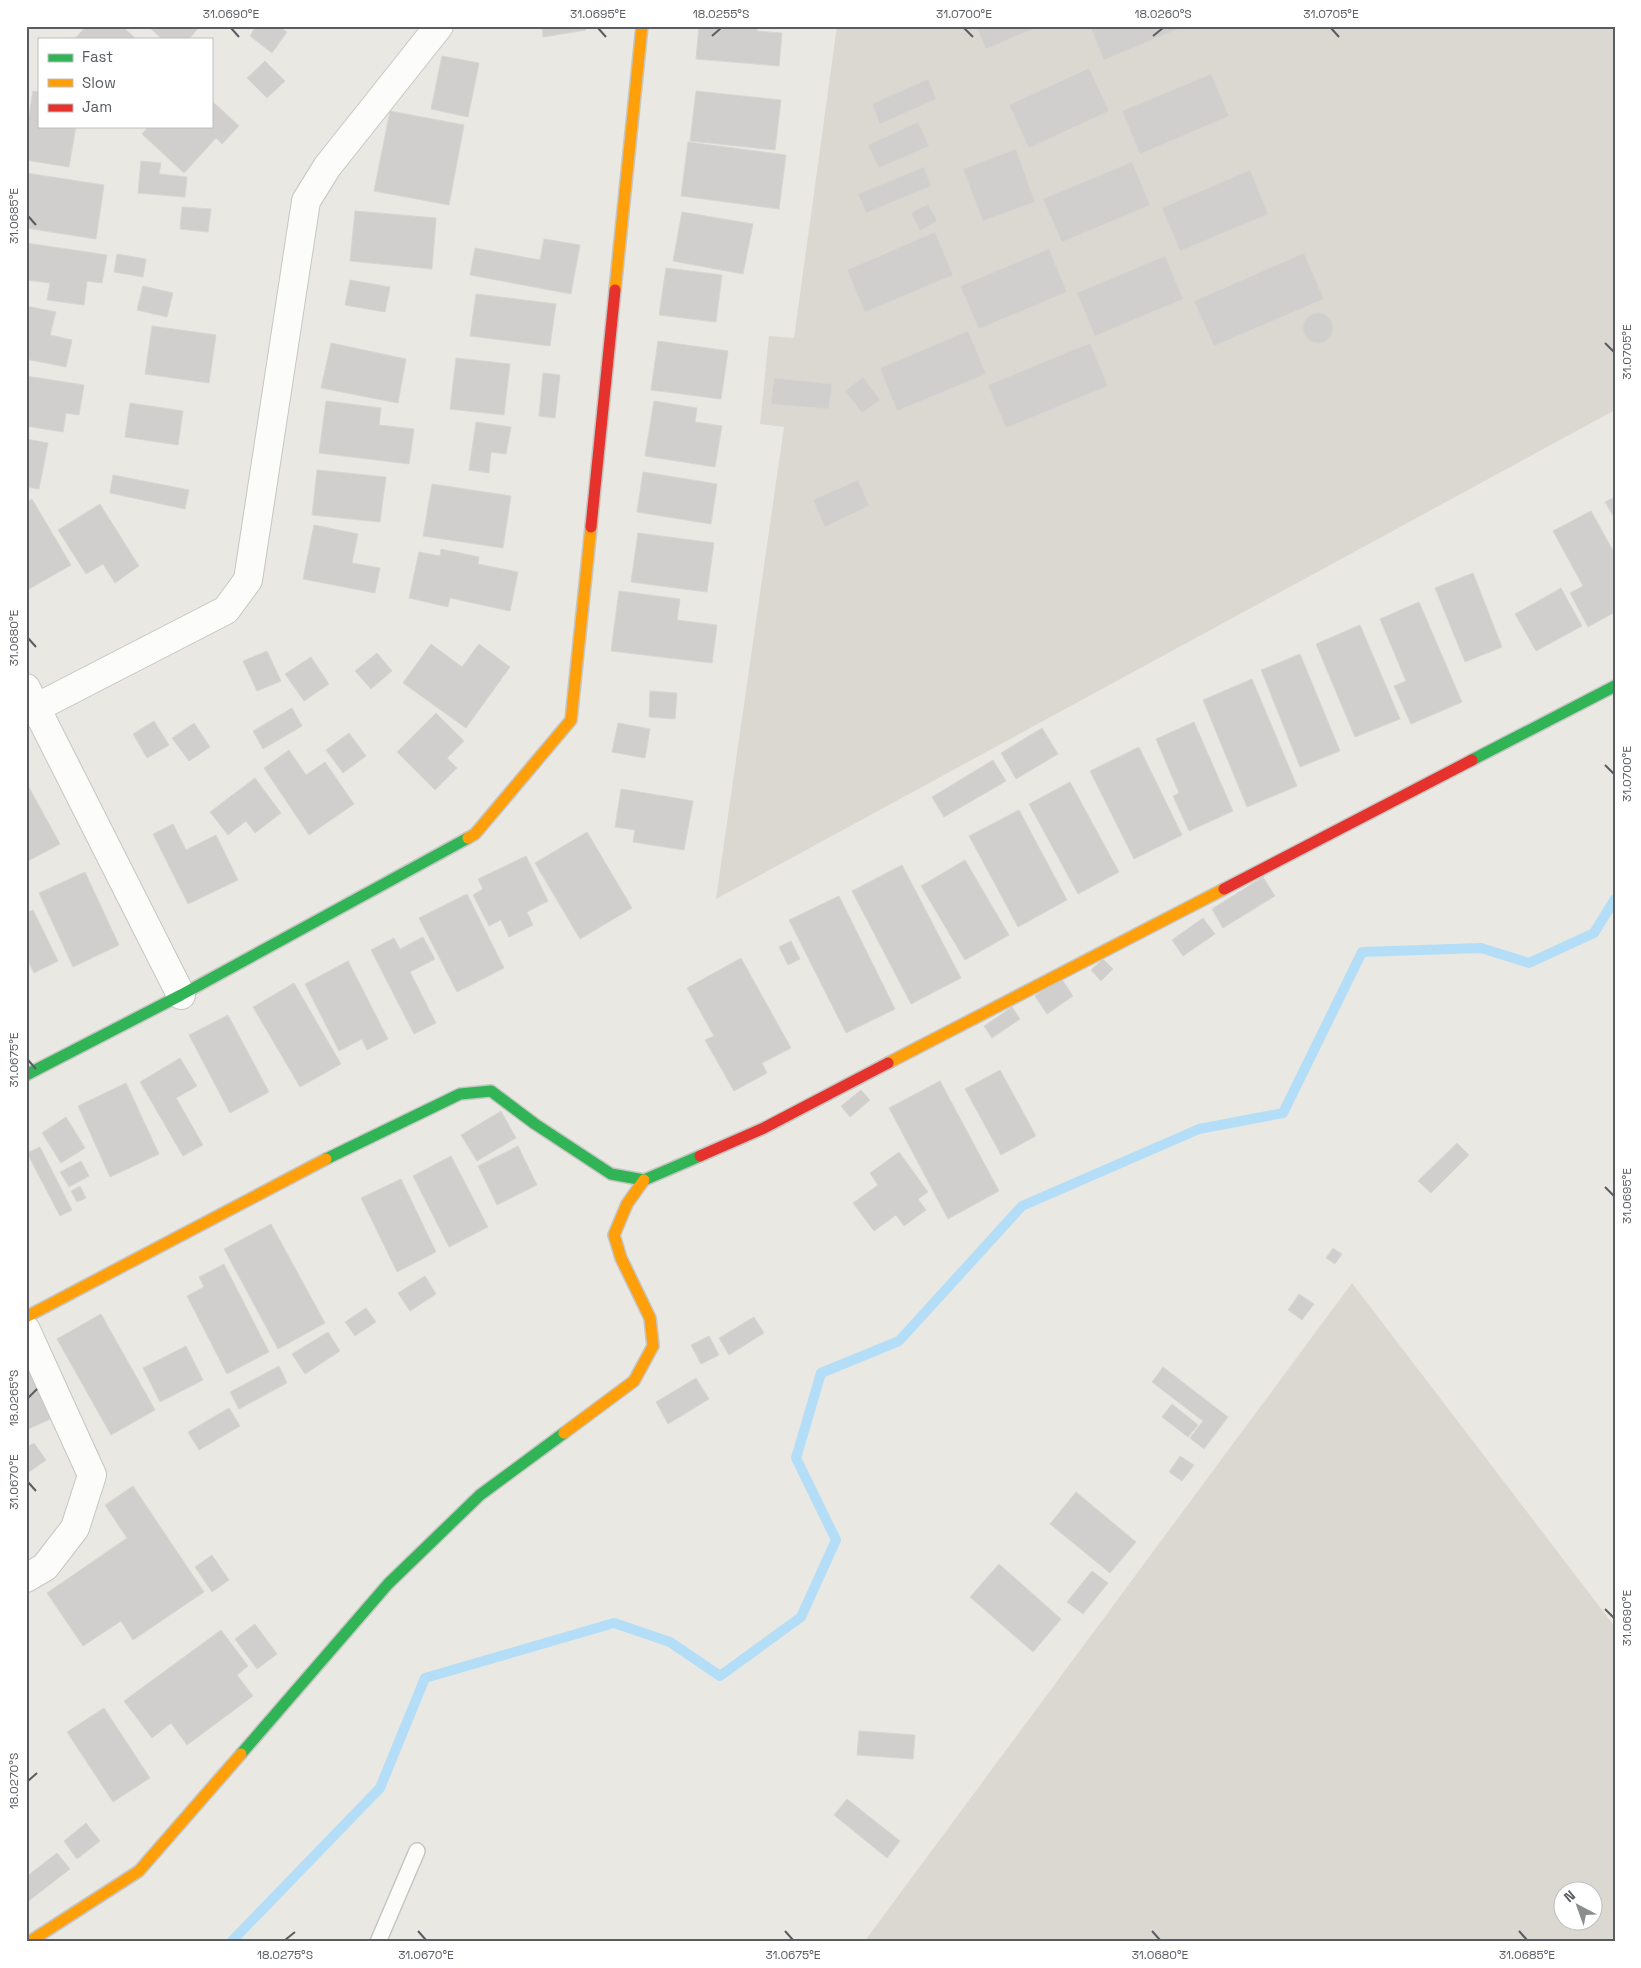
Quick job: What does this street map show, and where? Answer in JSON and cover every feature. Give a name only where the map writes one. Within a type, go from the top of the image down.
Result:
[{"type":"street","points":[[181,995],[30,703],[226,610],[248,580],[306,201],[327,167],[439,26]]},
{"type":"street","points":[[26,1075],[181,995],[475,834],[571,720],[642,26]]},
{"type":"street","points":[[29,1942],[139,1872],[388,1584],[480,1495],[634,1381],[653,1346],[650,1318],[621,1258],[614,1235],[627,1204],[644,1180],[764,1128],[1615,686]]},
{"type":"street","points":[[26,1317],[320,1161],[460,1094],[491,1091],[535,1124],[611,1174],[644,1180]]},
{"type":"street","points":[[26,1330],[92,1474],[75,1528],[45,1567],[26,1578]]},
{"type":"lane","points":[[378,1942],[417,1850]]},
{"type":"shaded area","points":[[837,26],[1615,26],[1615,410],[716,899],[784,427],[760,424],[769,336],[794,338]]},
{"type":"shaded area","points":[[1352,1283],[1615,1627],[1615,1942],[864,1942]]},
{"type":"building","points":[[86,26],[122,26],[135,38],[76,38]]},
{"type":"building","points":[[148,26],[200,26],[190,38],[161,38]]},
{"type":"building","points":[[256,26],[278,26],[287,32],[272,53],[250,36]]},
{"type":"building","points":[[542,26],[585,26],[586,30],[543,37]]},
{"type":"building","points":[[699,26],[757,26],[757,31],[782,33],[779,66],[696,59]]},
{"type":"building","points":[[976,26],[1040,26],[986,49]]},
{"type":"building","points":[[1090,26],[1185,26],[1104,60]]},
{"type":"building","points":[[442,56],[479,63],[468,117],[431,109]]},
{"type":"building","points":[[265,61],[285,81],[267,98],[247,78]]},
{"type":"building","points":[[1089,68],[1109,111],[1029,148],[1009,105]]},
{"type":"building","points":[[1211,74],[1229,116],[1140,154],[1122,111]]},
{"type":"building","points":[[928,79],[936,99],[880,124],[872,104]]},
{"type":"building","points":[[33,91],[38,92],[38,128],[76,128],[69,167],[26,160],[26,134]]},
{"type":"building","points":[[696,91],[781,100],[775,150],[690,141]]},
{"type":"building","points":[[212,101],[239,126],[222,144],[216,138],[184,173],[142,134],[147,128],[212,128]]},
{"type":"building","points":[[390,111],[464,125],[449,205],[374,191]]},
{"type":"building","points":[[918,122],[929,146],[879,168],[868,145]]},
{"type":"building","points":[[688,142],[786,155],[779,209],[681,196]]},
{"type":"building","points":[[1016,149],[1035,202],[983,221],[963,169]]},
{"type":"building","points":[[141,161],[161,163],[159,174],[187,177],[185,197],[138,193]]},
{"type":"building","points":[[1132,162],[1150,205],[1062,242],[1043,199]]},
{"type":"building","points":[[924,167],[931,186],[866,213],[858,194]]},
{"type":"building","points":[[1250,170],[1268,214],[1180,251],[1162,208]]},
{"type":"building","points":[[26,173],[104,185],[96,239],[26,228]]},
{"type":"building","points":[[928,204],[937,221],[920,231],[911,213]]},
{"type":"building","points":[[182,207],[211,209],[208,232],[180,229]]},
{"type":"building","points":[[355,211],[436,218],[432,269],[350,261]]},
{"type":"building","points":[[682,212],[753,224],[743,274],[673,261]]},
{"type":"building","points":[[935,232],[953,275],[865,312],[847,270]]},
{"type":"building","points":[[544,239],[580,245],[571,294],[470,275],[475,248],[540,260]]},
{"type":"building","points":[[26,243],[107,255],[102,283],[87,281],[84,305],[47,300],[50,283],[26,280]]},
{"type":"building","points":[[1049,249],[1067,292],[979,329],[960,286]]},
{"type":"building","points":[[1304,253],[1324,299],[1214,346],[1194,301]]},
{"type":"building","points":[[117,254],[146,259],[143,277],[114,272]]},
{"type":"building","points":[[1165,256],[1183,299],[1095,336],[1077,293]]},
{"type":"building","points":[[666,268],[722,275],[716,322],[659,315]]},
{"type":"building","points":[[350,280],[390,287],[385,312],[345,305]]},
{"type":"building","points":[[143,286],[173,293],[167,317],[137,310]]},
{"type":"building","points":[[476,294],[556,304],[550,346],[470,336]]},
{"type":"building","points":[[26,306],[56,312],[50,335],[72,340],[66,367],[26,359]]},
{"type":"building","points":[[1318,313],[1329,317],[1333,328],[1329,339],[1318,343],[1307,339],[1303,328],[1307,317]]},
{"type":"building","points":[[152,326],[216,335],[209,383],[145,374]]},
{"type":"building","points":[[968,331],[986,374],[897,411],[880,368]]},
{"type":"building","points":[[658,341],[728,351],[721,399],[651,390]]},
{"type":"building","points":[[331,343],[406,359],[398,403],[321,388]]},
{"type":"building","points":[[1090,343],[1108,386],[1006,428],[988,385]]},
{"type":"building","points":[[456,358],[510,364],[504,415],[450,409]]},
{"type":"building","points":[[543,373],[560,375],[555,418],[539,416]]},
{"type":"building","points":[[26,376],[84,385],[79,415],[66,413],[63,432],[26,426]]},
{"type":"building","points":[[863,377],[880,400],[862,413],[845,391]]},
{"type":"building","points":[[774,378],[832,384],[829,409],[771,404]]},
{"type":"building","points":[[326,401],[381,408],[379,425],[414,429],[409,464],[319,453]]},
{"type":"building","points":[[654,401],[697,408],[695,422],[722,426],[715,467],[645,456]]},
{"type":"building","points":[[130,403],[183,411],[178,445],[125,437]]},
{"type":"building","points":[[476,422],[511,427],[506,454],[491,452],[489,473],[469,470]]},
{"type":"building","points":[[26,439],[48,443],[39,489],[26,487]]},
{"type":"building","points":[[317,470],[386,477],[380,522],[312,515]]},
{"type":"building","points":[[643,472],[717,484],[711,524],[637,512]]},
{"type":"building","points":[[113,475],[189,490],[185,509],[110,493]]},
{"type":"building","points":[[858,480],[869,506],[825,527],[813,500]]},
{"type":"building","points":[[432,484],[511,496],[503,548],[423,536]]},
{"type":"building","points":[[1615,497],[1615,519],[1605,502]]},
{"type":"building","points":[[32,499],[71,565],[29,589],[26,584],[26,503]]},
{"type":"building","points":[[100,504],[139,566],[115,583],[103,564],[86,574],[58,530]]},
{"type":"building","points":[[1591,511],[1615,554],[1615,612],[1588,627],[1570,593],[1583,586],[1553,531]]},
{"type":"building","points":[[314,525],[358,534],[352,563],[380,568],[375,593],[303,579]]},
{"type":"building","points":[[638,533],[714,543],[707,592],[631,582]]},
{"type":"building","points":[[441,549],[479,557],[478,564],[518,572],[510,611],[450,598],[448,607],[409,598],[419,552],[440,556]]},
{"type":"building","points":[[1473,573],[1502,647],[1465,662],[1435,588]]},
{"type":"building","points":[[1561,588],[1582,626],[1536,651],[1515,614]]},
{"type":"building","points":[[619,591],[680,599],[677,620],[717,625],[712,663],[611,651]]},
{"type":"building","points":[[1419,602],[1462,702],[1411,724],[1394,686],[1406,681],[1380,619]]},
{"type":"building","points":[[1360,625],[1400,719],[1355,737],[1316,644]]},
{"type":"building","points":[[431,644],[462,667],[479,644],[510,667],[466,728],[403,683]]},
{"type":"building","points":[[267,651],[281,681],[257,691],[243,661]]},
{"type":"building","points":[[377,653],[392,671],[371,689],[355,671]]},
{"type":"building","points":[[1300,654],[1340,751],[1300,767],[1261,670]]},
{"type":"building","points":[[311,657],[329,684],[304,701],[285,674]]},
{"type":"building","points":[[1252,679],[1297,786],[1247,807],[1203,700]]},
{"type":"building","points":[[650,691],[677,693],[675,719],[649,717]]},
{"type":"building","points":[[292,708],[302,726],[263,749],[253,731]]},
{"type":"building","points":[[436,713],[464,741],[447,758],[457,768],[435,790],[397,752]]},
{"type":"building","points":[[154,721],[169,745],[147,758],[133,734]]},
{"type":"building","points":[[1194,722],[1233,811],[1189,831],[1173,796],[1179,793],[1156,739]]},
{"type":"building","points":[[194,723],[210,747],[189,761],[172,738]]},
{"type":"building","points":[[618,723],[650,729],[645,758],[612,752]]},
{"type":"building","points":[[1042,728],[1058,754],[1016,779],[1001,753]]},
{"type":"building","points":[[349,733],[366,756],[343,773],[326,750]]},
{"type":"building","points":[[1139,747],[1182,835],[1134,859],[1090,771]]},
{"type":"building","points":[[289,750],[306,775],[325,762],[354,804],[309,835],[264,768]]},
{"type":"building","points":[[993,760],[1006,781],[944,817],[932,797]]},
{"type":"building","points":[[255,778],[281,813],[255,833],[246,821],[228,835],[210,812]]},
{"type":"building","points":[[26,782],[60,844],[26,862]]},
{"type":"building","points":[[1070,782],[1119,872],[1078,894],[1029,804]]},
{"type":"building","points":[[621,789],[693,801],[684,850],[633,842],[635,830],[615,827]]},
{"type":"building","points":[[1019,810],[1067,900],[1018,927],[969,836]]},
{"type":"building","points":[[173,824],[186,850],[216,835],[238,880],[188,904],[153,834]]},
{"type":"building","points":[[587,832],[632,908],[580,939],[535,863]]},
{"type":"building","points":[[526,856],[548,901],[527,912],[533,925],[509,937],[501,920],[489,926],[473,895],[483,889],[478,879]]},
{"type":"building","points":[[965,860],[1009,935],[965,960],[921,886]]},
{"type":"building","points":[[902,865],[961,978],[911,1004],[852,891]]},
{"type":"building","points":[[85,872],[119,945],[73,967],[39,893]]},
{"type":"building","points":[[1263,877],[1275,896],[1223,928],[1212,909]]},
{"type":"building","points":[[467,894],[504,968],[457,992],[419,918]]},
{"type":"building","points":[[839,896],[895,1009],[846,1033],[789,920]]},
{"type":"building","points":[[33,910],[58,961],[34,973],[26,957],[26,913]]},
{"type":"building","points":[[1203,918],[1215,934],[1183,956],[1172,940]]},
{"type":"building","points":[[423,937],[435,959],[410,972],[436,1023],[414,1034],[371,950],[394,938],[400,949]]},
{"type":"building","points":[[791,941],[800,959],[788,965],[779,947]]},
{"type":"building","points":[[741,958],[791,1048],[762,1063],[767,1073],[734,1091],[705,1040],[714,1036],[687,988]]},
{"type":"building","points":[[1103,959],[1113,969],[1101,981],[1091,970]]},
{"type":"building","points":[[348,961],[388,1039],[367,1050],[362,1039],[339,1051],[305,984]]},
{"type":"building","points":[[1061,978],[1073,996],[1047,1014],[1035,996]]},
{"type":"building","points":[[294,983],[341,1064],[300,1087],[253,1007]]},
{"type":"building","points":[[1012,1007],[1020,1019],[992,1038],[984,1026]]},
{"type":"building","points":[[228,1015],[269,1092],[230,1113],[189,1035]]},
{"type":"building","points":[[180,1058],[197,1086],[176,1098],[203,1145],[183,1156],[140,1082]]},
{"type":"building","points":[[1000,1070],[1036,1136],[1001,1155],[965,1089]]},
{"type":"building","points":[[940,1081],[999,1191],[948,1219],[889,1108]]},
{"type":"building","points":[[126,1083],[159,1154],[110,1177],[78,1106]]},
{"type":"building","points":[[861,1090],[870,1100],[850,1117],[841,1106]]},
{"type":"building","points":[[501,1111],[516,1138],[477,1161],[461,1135]]},
{"type":"building","points":[[66,1117],[85,1148],[61,1163],[42,1133]]},
{"type":"building","points":[[1457,1143],[1469,1155],[1431,1193],[1418,1181]]},
{"type":"building","points":[[518,1146],[537,1185],[497,1205],[478,1166]]},
{"type":"building","points":[[40,1147],[72,1210],[60,1216],[27,1153]]},
{"type":"building","points":[[899,1152],[928,1192],[918,1199],[926,1210],[904,1226],[896,1215],[874,1231],[853,1203],[878,1185],[870,1173]]},
{"type":"building","points":[[451,1156],[488,1227],[449,1247],[413,1176]]},
{"type":"building","points":[[81,1161],[89,1176],[69,1187],[60,1172]]},
{"type":"building","points":[[401,1179],[436,1252],[397,1272],[361,1198]]},
{"type":"building","points":[[80,1186],[86,1198],[77,1202],[71,1191]]},
{"type":"building","points":[[271,1224],[325,1323],[278,1349],[224,1249]]},
{"type":"building","points":[[1333,1248],[1342,1254],[1335,1264],[1326,1258]]},
{"type":"building","points":[[224,1264],[269,1352],[227,1374],[187,1296],[204,1287],[199,1277]]},
{"type":"building","points":[[425,1276],[436,1294],[410,1311],[398,1293]]},
{"type":"building","points":[[1299,1294],[1314,1304],[1302,1320],[1288,1310]]},
{"type":"building","points":[[366,1308],[376,1322],[355,1336],[345,1322]]},
{"type":"building","points":[[101,1314],[155,1410],[111,1435],[57,1339]]},
{"type":"building","points":[[754,1317],[764,1333],[729,1355],[719,1338]]},
{"type":"building","points":[[328,1332],[340,1351],[305,1374],[292,1354]]},
{"type":"building","points":[[709,1336],[719,1355],[701,1364],[691,1345]]},
{"type":"building","points":[[186,1346],[203,1380],[160,1402],[143,1368]]},
{"type":"building","points":[[26,1356],[55,1417],[26,1430]]},
{"type":"building","points":[[279,1366],[287,1383],[239,1409],[230,1392]]},
{"type":"building","points":[[1163,1367],[1228,1417],[1204,1449],[1190,1438],[1203,1421],[1152,1382]]},
{"type":"building","points":[[696,1378],[709,1399],[668,1424],[656,1402]]},
{"type":"building","points":[[1172,1404],[1198,1425],[1188,1437],[1162,1417]]},
{"type":"building","points":[[229,1408],[240,1426],[199,1450],[188,1432]]},
{"type":"building","points":[[34,1443],[46,1460],[29,1472],[26,1468],[26,1448]]},
{"type":"building","points":[[1180,1456],[1194,1465],[1182,1481],[1169,1472]]},
{"type":"building","points":[[133,1486],[204,1592],[133,1640],[121,1621],[83,1646],[47,1593],[127,1538],[105,1505]]},
{"type":"building","points":[[1076,1492],[1136,1542],[1110,1573],[1050,1524]]},
{"type":"building","points":[[212,1555],[229,1580],[212,1592],[195,1567]]},
{"type":"building","points":[[999,1564],[1061,1619],[1033,1652],[970,1597]]},
{"type":"building","points":[[1092,1571],[1108,1583],[1083,1614],[1067,1602]]},
{"type":"building","points":[[255,1624],[277,1654],[257,1669],[235,1639]]},
{"type":"building","points":[[221,1630],[248,1666],[237,1675],[253,1696],[187,1745],[171,1723],[152,1738],[124,1701]]},
{"type":"building","points":[[104,1708],[150,1778],[113,1802],[67,1732]]},
{"type":"building","points":[[859,1731],[915,1735],[913,1759],[857,1755]]},
{"type":"building","points":[[847,1799],[900,1841],[887,1858],[834,1815]]},
{"type":"building","points":[[86,1823],[100,1841],[77,1859],[64,1841]]},
{"type":"building","points":[[57,1853],[70,1869],[26,1903],[26,1877]]},
{"type":"waterway","points":[[231,1942],[380,1788],[425,1678],[614,1623],[670,1642],[720,1676],[801,1617],[836,1540],[796,1458],[821,1373],[899,1341],[1022,1206],[1199,1129],[1283,1113],[1362,952],[1481,948],[1529,963],[1594,933],[1615,899]]},
{"type":"traffic: fast","points":[[1472,760],[1615,686]]},
{"type":"traffic: fast","points":[[26,1075],[181,995],[468,838]]},
{"type":"traffic: fast","points":[[326,1159],[460,1094],[491,1091],[535,1124],[611,1174],[644,1180],[700,1156]]},
{"type":"traffic: fast","points":[[241,1754],[388,1584],[480,1495],[564,1433]]},
{"type":"traffic: slow","points":[[615,290],[642,26]]},
{"type":"traffic: slow","points":[[468,838],[475,834],[571,720],[591,527]]},
{"type":"traffic: slow","points":[[888,1063],[1224,889]]},
{"type":"traffic: slow","points":[[26,1317],[326,1159]]},
{"type":"traffic: slow","points":[[564,1433],[634,1381],[653,1346],[650,1318],[621,1258],[614,1235],[627,1204],[644,1180]]},
{"type":"traffic: slow","points":[[29,1942],[139,1871],[241,1754]]},
{"type":"traffic: jam","points":[[591,527],[615,290]]},
{"type":"traffic: jam","points":[[1224,889],[1472,760]]},
{"type":"traffic: jam","points":[[700,1156],[764,1128],[888,1063]]}]
